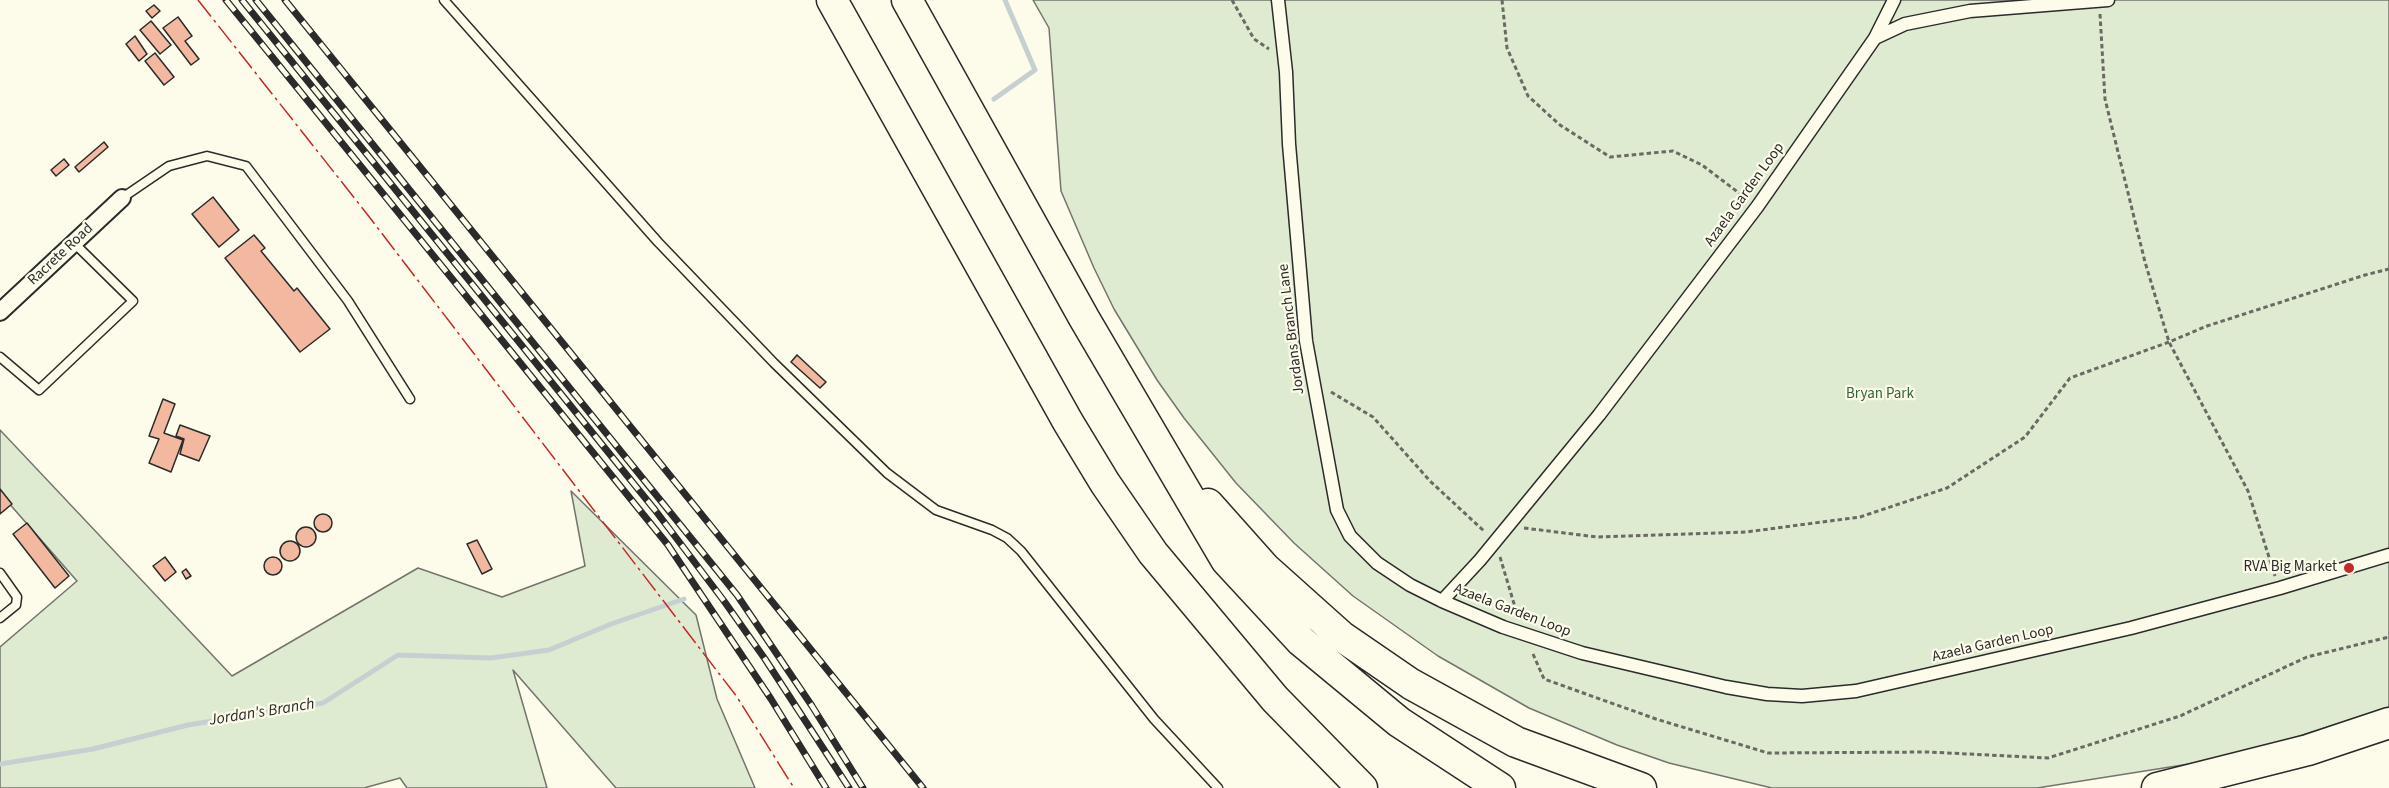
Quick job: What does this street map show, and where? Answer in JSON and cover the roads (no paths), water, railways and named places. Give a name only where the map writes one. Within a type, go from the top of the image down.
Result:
[{"type":"highway","points":[[832,0],[1105,483],[1153,553],[1275,699],[1362,788]]},
{"type":"highway","points":[[907,0],[1159,448],[1226,560],[1300,642],[1399,722],[1500,788]]},
{"type":"highway","points":[[1159,448],[1265,568],[1350,642],[1411,684],[1516,742],[1641,788]]},
{"type":"highway","points":[[2157,788],[2308,750],[2389,723]]},
{"type":"street","name":"Jordans Branch Lane","points":[[1278,0],[1306,341],[1338,510],[1350,536],[1377,563],[1410,585],[1442,601]]},
{"type":"street","name":"Azaela Garden Loop","points":[[1894,0],[1875,38],[1758,207],[1599,415],[1442,601],[1524,634],[1582,653],[1726,687],[1767,694],[1802,696],[1856,692],[2131,628],[2280,588],[2389,555]]},
{"type":"street","points":[[1875,38],[1905,24],[1970,10],[2108,0]]},
{"type":"street","name":"Racrete Road","points":[[0,312],[122,198]]},
{"type":"lane","points":[[444,0],[658,242],[774,363],[887,473],[929,506],[992,530],[1007,538],[1021,551],[1154,719],[1218,788]]},
{"type":"lane","points":[[122,198],[169,166],[207,156],[246,166],[348,301],[411,399]]},
{"type":"lane","points":[[0,357],[39,390],[133,301],[74,243]]},
{"type":"lane","points":[[0,573],[17,597],[16,605],[0,618]]},
{"type":"waterway","name":"Jordan's Branch","points":[[994,99],[1035,70],[1005,0]]},
{"type":"waterway","name":"Jordan's Branch","points":[[0,764],[93,749],[188,725],[323,703],[398,655],[491,658],[549,650],[611,624],[684,599]]},
{"type":"railway","points":[[226,0],[668,545],[771,699],[826,788]]},
{"type":"railway","points":[[242,0],[655,510],[765,659],[849,788]]},
{"type":"railway","points":[[256,0],[737,595],[812,706],[863,788]]},
{"type":"railway","points":[[285,0],[923,788]]},
{"type":"place","name":"RVA Big Market","points":[[2349,568]]},
{"type":"park label","name":"Bryan Park","points":[[1880,395]]}]
